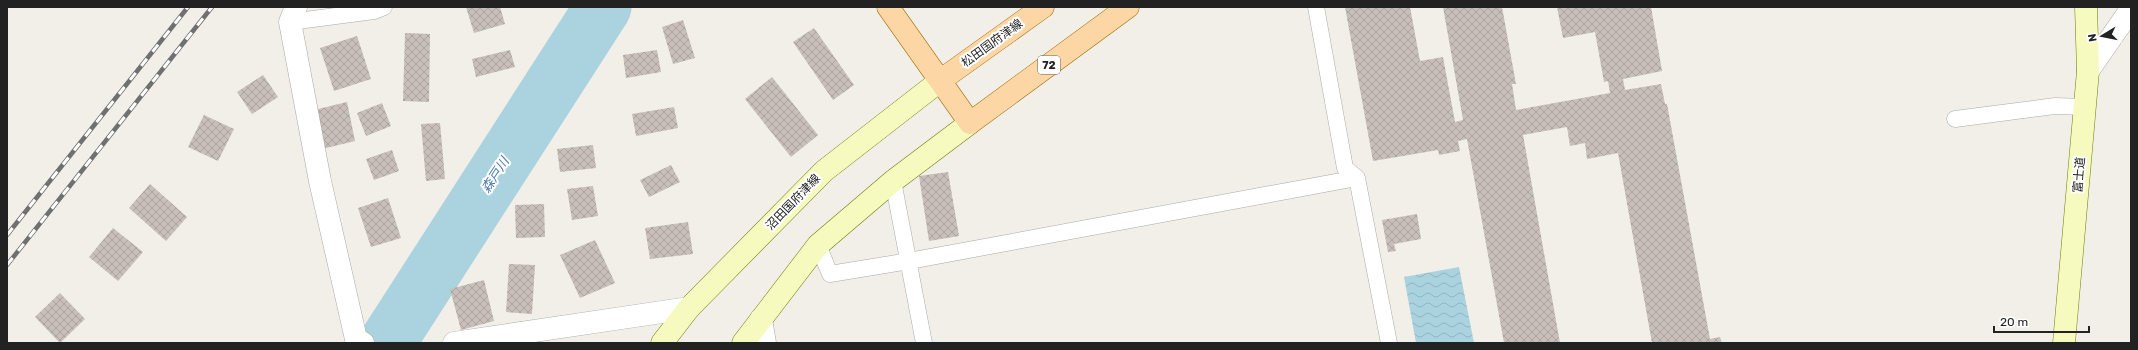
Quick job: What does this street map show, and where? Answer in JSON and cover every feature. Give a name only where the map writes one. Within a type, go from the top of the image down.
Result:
[{"type":"main road","points":[[743,343],[818,245],[893,181],[970,123],[888,7]]},
{"type":"main road","name":"松田国府津線","points":[[941,80],[1043,7]]},
{"type":"main road","name":"72","points":[[970,123],[1128,7]]},
{"type":"main road","name":"富士道","points":[[2064,343],[2088,71],[2086,7]]},
{"type":"main road","name":"沼田国府津線","points":[[662,343],[689,308],[824,171],[941,80]]},
{"type":"street","points":[[2088,71],[2131,9]]},
{"type":"street","points":[[293,15],[320,180],[359,341]]},
{"type":"street","points":[[454,343],[689,308]]},
{"type":"street","points":[[761,319],[765,343]]},
{"type":"lane","points":[[293,15],[374,11],[384,7]]},
{"type":"lane","points":[[1316,7],[1345,168],[1357,178],[1389,343]]},
{"type":"lane","points":[[1955,119],[2055,106],[2085,107]]},
{"type":"lane","points":[[818,245],[830,274],[909,261],[1357,178]]},
{"type":"lane","points":[[893,181],[924,343]]},
{"type":"water","points":[[1459,267],[1474,343],[1416,343],[1404,277]]},
{"type":"building","points":[[466,7],[500,7],[505,24],[474,33]]},
{"type":"building","points":[[1345,7],[1410,7],[1420,61],[1443,57],[1455,122],[1463,120],[1443,7],[1502,7],[1516,84],[1512,84],[1516,110],[1610,93],[1608,81],[1604,82],[1595,32],[1563,38],[1557,7],[1651,7],[1662,71],[1623,79],[1625,90],[1661,84],[1665,104],[1667,104],[1710,339],[1720,337],[1722,343],[1652,343],[1618,153],[1587,159],[1585,143],[1570,146],[1567,127],[1523,135],[1560,343],[1504,343],[1467,139],[1458,141],[1460,151],[1439,155],[1438,150],[1373,161]]},
{"type":"building","points":[[683,20],[695,58],[673,64],[662,27]]},
{"type":"building","points":[[814,28],[854,85],[833,100],[793,42]]},
{"type":"building","points":[[405,33],[430,34],[429,102],[403,101]]},
{"type":"building","points":[[357,36],[371,79],[334,91],[320,48]]},
{"type":"building","points":[[510,50],[515,67],[476,77],[472,59]]},
{"type":"building","points":[[657,50],[661,72],[626,78],[623,55]]},
{"type":"building","points":[[263,75],[278,97],[252,114],[237,92]]},
{"type":"building","points":[[772,77],[818,135],[791,157],[745,99]]},
{"type":"building","points":[[347,102],[355,141],[322,149],[314,110]]},
{"type":"building","points":[[382,103],[391,126],[366,136],[357,113]]},
{"type":"building","points":[[674,107],[678,128],[636,136],[632,114]]},
{"type":"building","points":[[204,115],[234,129],[218,161],[188,147]]},
{"type":"building","points":[[440,123],[445,179],[426,181],[421,124]]},
{"type":"building","points":[[593,145],[596,168],[560,172],[557,149]]},
{"type":"building","points":[[392,150],[399,171],[374,180],[366,159]]},
{"type":"building","points":[[671,165],[680,182],[649,197],[640,180]]},
{"type":"building","points":[[948,172],[959,236],[929,241],[919,176]]},
{"type":"building","points":[[150,184],[187,217],[166,241],[129,208]]},
{"type":"building","points":[[593,186],[598,216],[572,220],[567,189]]},
{"type":"building","points":[[388,198],[401,238],[371,247],[358,208]]},
{"type":"building","points":[[544,204],[545,237],[516,238],[515,205]]},
{"type":"building","points":[[1417,214],[1421,239],[1394,244],[1396,251],[1388,252],[1382,220]]},
{"type":"building","points":[[688,222],[693,254],[650,259],[645,228]]},
{"type":"building","points":[[113,228],[143,252],[118,281],[89,257]]},
{"type":"building","points":[[595,240],[615,283],[580,298],[560,255]]},
{"type":"building","points":[[509,264],[535,265],[532,314],[506,312]]},
{"type":"building","points":[[484,280],[494,321],[461,330],[450,289]]},
{"type":"building","points":[[60,293],[85,319],[60,343],[35,317]]},
{"type":"waterway","name":"森戸川","points":[[387,343],[603,7]]},
{"type":"railway","points":[[7,235],[188,7]]},
{"type":"railway","points":[[7,265],[212,7]]}]
